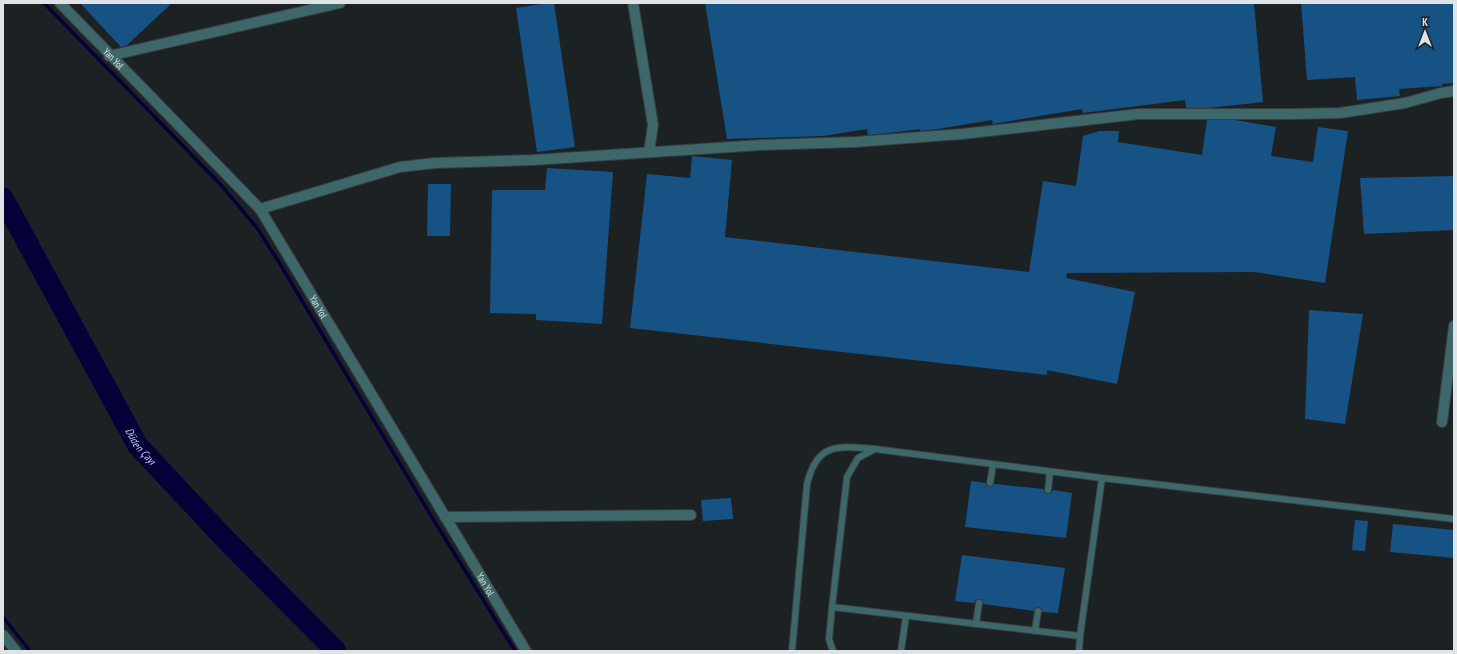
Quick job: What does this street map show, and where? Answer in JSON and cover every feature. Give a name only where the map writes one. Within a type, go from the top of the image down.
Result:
[{"type":"street","name":"Yan Yol","points":[[60,3],[109,56],[260,209],[526,651]]},
{"type":"street","points":[[109,56],[340,3]]},
{"type":"street","points":[[633,3],[653,125],[649,152]]},
{"type":"street","points":[[260,209],[400,167],[435,163],[534,160],[761,145],[854,142],[962,134],[1139,114],[1340,113],[1405,103],[1454,91]]},
{"type":"street","points":[[1442,422],[1454,326]]},
{"type":"street","points":[[445,516],[691,515]]},
{"type":"street","points":[[3,635],[16,651]]},
{"type":"lane","points":[[792,651],[807,484],[810,470],[827,450],[833,448],[850,447],[875,449],[1050,472],[1454,519]]},
{"type":"lane","points":[[827,651],[847,477],[858,458],[875,449]]},
{"type":"lane","points":[[990,483],[993,465]]},
{"type":"lane","points":[[1048,490],[1050,472]]},
{"type":"lane","points":[[1079,651],[1102,478]]},
{"type":"lane","points":[[976,624],[978,603]]},
{"type":"lane","points":[[832,607],[1080,636]]},
{"type":"lane","points":[[1035,631],[1038,611]]},
{"type":"lane","points":[[901,651],[906,616]]},
{"type":"lane","points":[[829,640],[833,651]]},
{"type":"building","points":[[80,3],[172,3],[126,46],[121,47]]},
{"type":"building","points":[[554,3],[575,147],[537,152],[516,8]]},
{"type":"building","points":[[705,3],[1254,3],[1263,102],[1209,108],[1186,108],[1185,100],[1083,113],[1082,109],[993,124],[992,120],[920,131],[920,129],[868,135],[867,129],[823,136],[727,139]]},
{"type":"building","points":[[1301,3],[1454,3],[1454,83],[1442,84],[1442,86],[1399,89],[1400,96],[1357,100],[1355,77],[1307,80]]},
{"type":"building","points":[[1207,120],[1235,120],[1276,127],[1271,156],[1313,162],[1318,127],[1348,131],[1325,283],[1254,272],[1067,273],[1066,278],[1135,292],[1117,384],[1047,370],[1047,375],[630,328],[647,174],[690,178],[692,156],[732,160],[725,237],[1029,272],[1043,181],[1076,186],[1083,136],[1099,131],[1119,131],[1118,142],[1202,155]]},
{"type":"building","points":[[547,168],[613,172],[602,324],[536,320],[536,314],[490,313],[492,190],[545,190]]},
{"type":"building","points":[[1454,176],[1454,230],[1364,234],[1360,178]]},
{"type":"building","points":[[428,184],[451,184],[450,236],[427,236]]},
{"type":"building","points":[[1309,310],[1363,314],[1345,424],[1305,419]]},
{"type":"building","points":[[971,481],[986,483],[987,486],[990,487],[994,484],[1044,489],[1044,492],[1047,494],[1050,494],[1053,490],[1072,493],[1066,538],[965,527]]},
{"type":"building","points":[[731,498],[733,519],[703,521],[701,500]]},
{"type":"building","points":[[1355,520],[1368,521],[1365,551],[1352,550]]},
{"type":"building","points":[[1393,524],[1454,530],[1454,558],[1390,552]]},
{"type":"building","points":[[962,555],[1065,568],[1058,613],[1042,612],[1041,608],[1038,607],[1035,608],[1034,611],[983,604],[982,600],[979,599],[974,603],[955,601]]},
{"type":"waterway","points":[[44,3],[221,185],[257,228],[433,519],[515,651]]},
{"type":"waterway","name":"Düden Çayı","points":[[3,198],[138,446],[228,542],[336,651]]},
{"type":"waterway","points":[[3,617],[30,651]]}]
